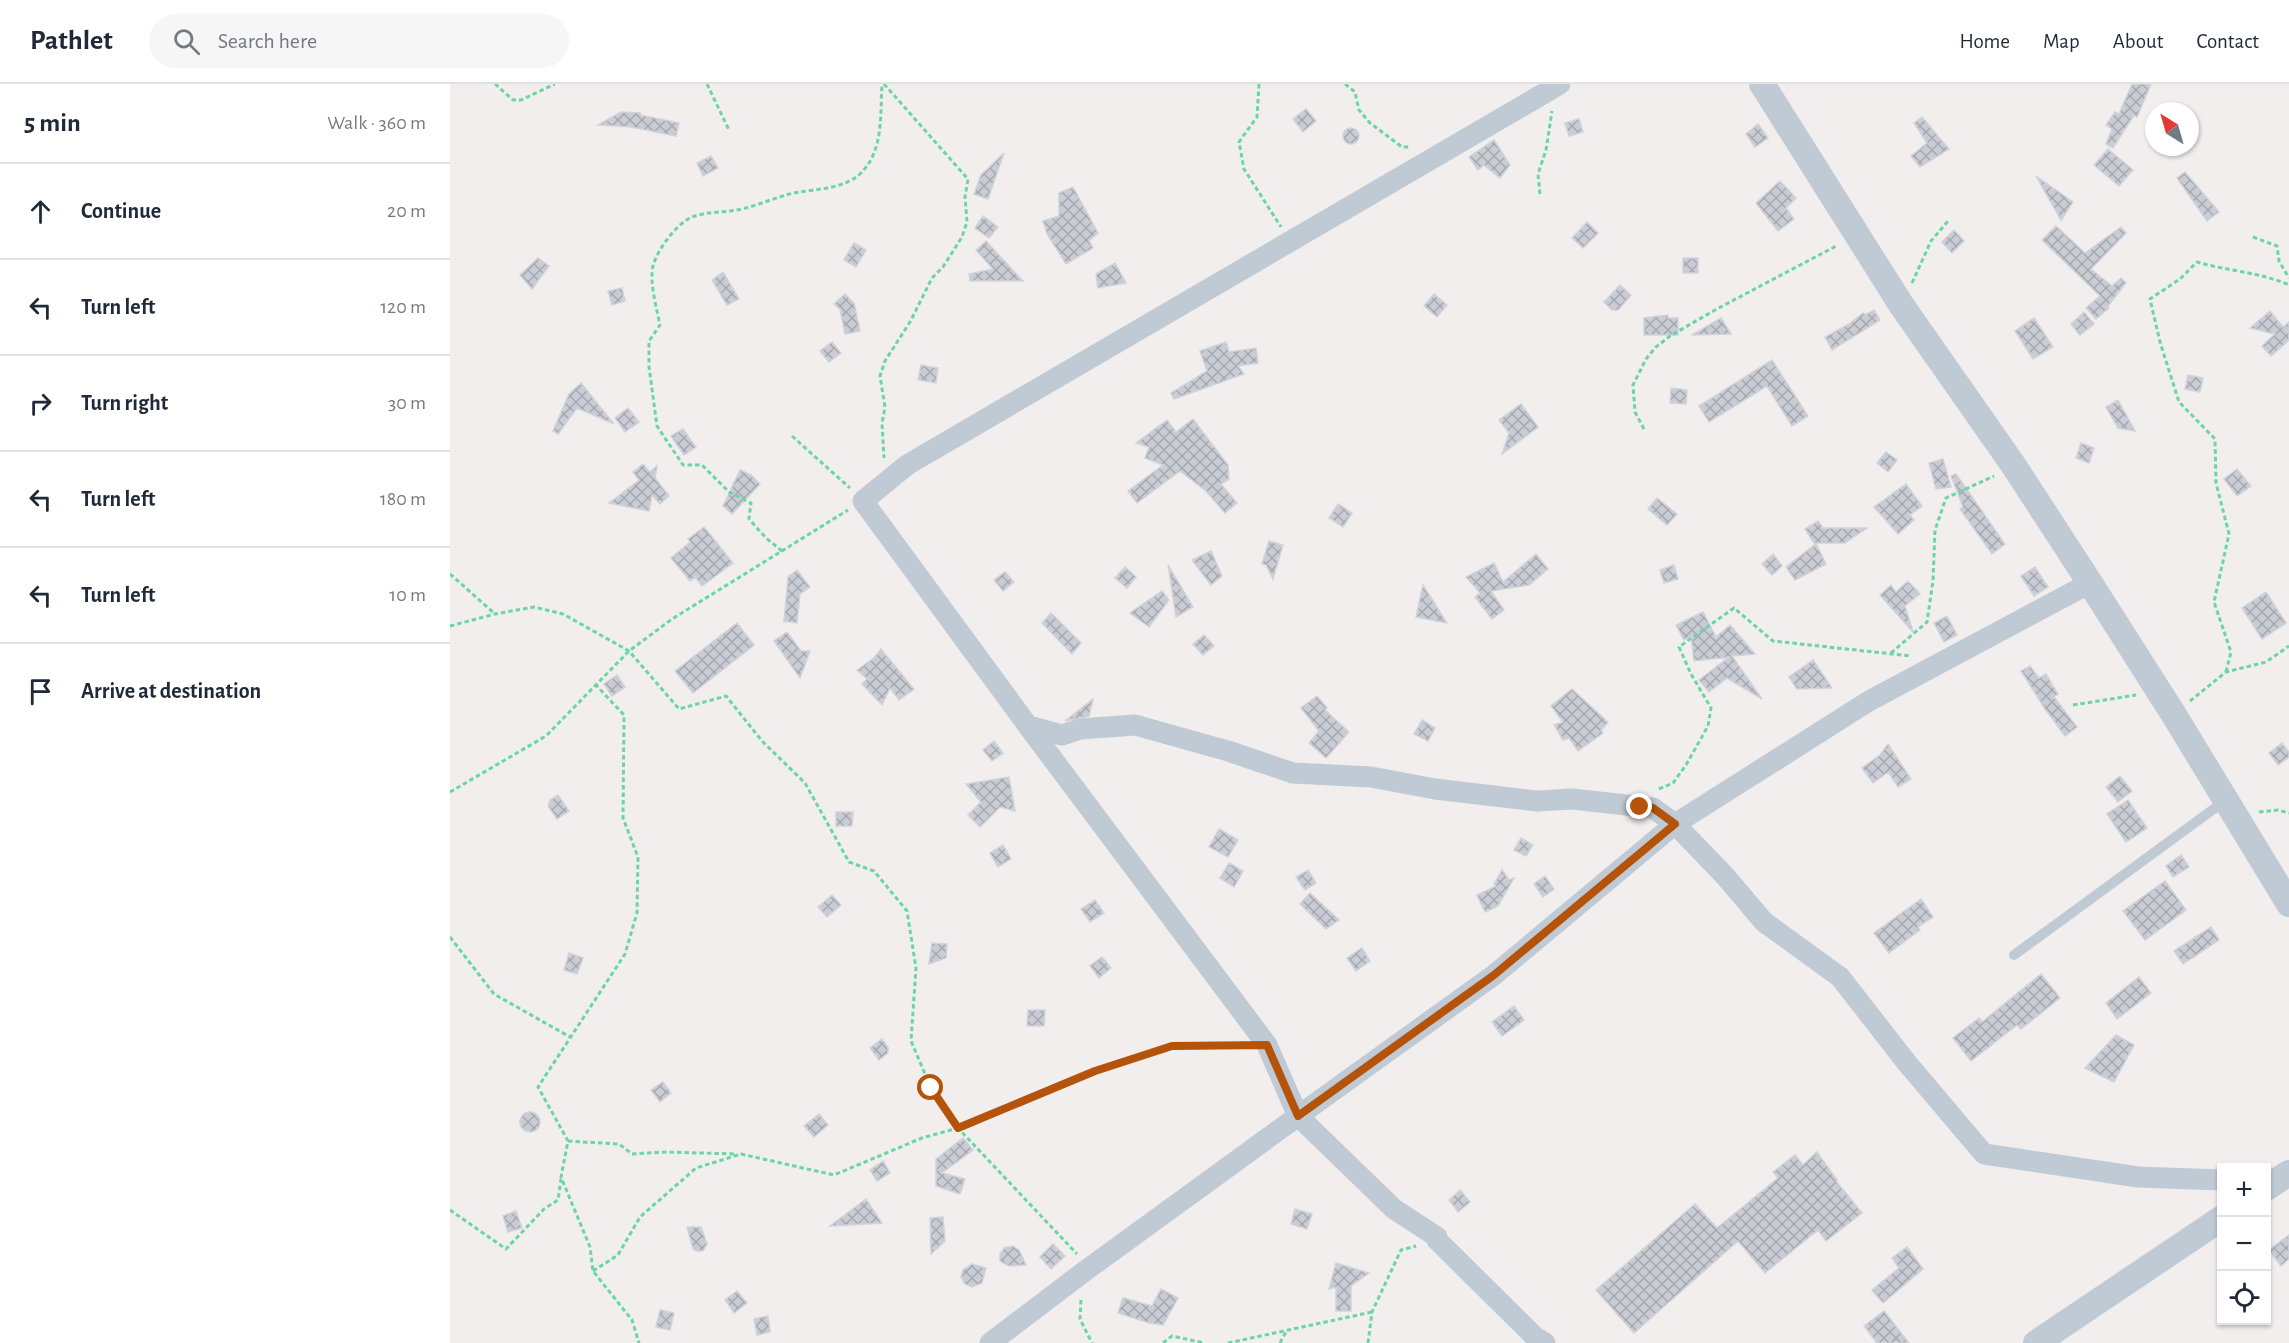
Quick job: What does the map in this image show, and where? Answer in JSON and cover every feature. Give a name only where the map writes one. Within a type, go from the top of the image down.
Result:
[{"type":"street","points":[[1545,1343],[1535,1337],[1437,1240],[1437,1237],[1395,1209],[1298,1116],[1267,1045],[863,501],[907,465],[1559,84]]},
{"type":"street","points":[[1762,84],[1902,306],[2014,466],[2090,583],[2174,715],[2289,904]]},
{"type":"street","points":[[990,1343],[1089,1268],[1494,975],[1675,824],[1869,701],[2090,583]]},
{"type":"street","points":[[1028,726],[1062,735],[1080,729],[1135,725],[1228,751],[1293,773],[1371,777],[1435,789],[1537,801],[1572,799],[1653,808],[1675,824],[1725,876],[1764,922],[1840,977],[1907,1063],[1984,1155],[2138,1176],[2217,1180]]},
{"type":"street","points":[[2036,1343],[2217,1221]]},
{"type":"lane","points":[[2014,955],[2229,808]]},
{"type":"path","points":[[495,84],[513,100],[521,100],[555,84]]},
{"type":"path","points":[[707,84],[729,130]]},
{"type":"path","points":[[883,84],[968,179],[965,197],[967,222],[962,237],[943,267],[932,278],[907,329],[885,362],[880,376],[885,407],[882,423],[886,483]]},
{"type":"path","points":[[782,551],[766,538],[749,519],[751,503],[729,492],[702,465],[683,465],[657,426],[649,367],[649,341],[660,325],[652,267],[664,244],[676,229],[690,218],[705,213],[730,212],[793,194],[822,190],[847,182],[861,174],[879,139],[883,84]]},
{"type":"path","points":[[1259,84],[1257,117],[1239,142],[1244,169],[1290,242]]},
{"type":"path","points":[[1346,84],[1355,92],[1359,110],[1370,123],[1402,147],[1416,147],[1410,172]]},
{"type":"path","points":[[1540,194],[1538,174],[1546,150],[1547,131],[1559,84]]},
{"type":"path","points":[[1902,306],[1931,240],[1948,221]]},
{"type":"path","points":[[1644,429],[1635,412],[1633,385],[1646,359],[1656,347],[1670,336],[1715,310],[1856,236]]},
{"type":"path","points":[[2253,237],[2277,246],[2278,261],[2289,278]]},
{"type":"path","points":[[2226,672],[2231,652],[2214,602],[2229,534],[2216,483],[2215,439],[2179,402],[2160,342],[2150,299],[2180,279],[2197,262],[2220,269],[2275,278],[2289,285]]},
{"type":"path","points":[[450,792],[546,736],[594,684],[629,651],[672,619],[863,501],[792,436]]},
{"type":"path","points":[[1891,653],[1927,622],[1933,581],[1935,530],[1946,498],[2014,466]]},
{"type":"path","points":[[450,574],[495,614]]},
{"type":"path","points":[[450,626],[534,607],[563,614],[629,651],[679,709],[726,696],[762,741],[805,783],[849,862],[874,871],[907,911],[916,968],[911,1041],[931,1088],[958,1128],[1089,1268],[1080,1301],[1080,1319],[1092,1343]]},
{"type":"path","points":[[1640,807],[1659,789],[1673,783],[1708,726],[1711,708],[1691,674],[1679,647],[1734,608],[1773,641],[1913,656]]},
{"type":"path","points":[[2073,705],[2136,695],[2174,715],[2226,672],[2266,662],[2289,646]]},
{"type":"path","points":[[450,1210],[506,1249],[544,1209],[558,1200],[568,1141],[538,1087],[625,954],[638,913],[638,857],[623,818],[624,715],[594,684]]},
{"type":"path","points":[[2229,808],[2278,810],[2289,813]]},
{"type":"path","points":[[450,937],[494,994],[570,1037]]},
{"type":"path","points":[[568,1141],[619,1144],[632,1154],[665,1152],[741,1154],[834,1175],[922,1138],[958,1128],[1095,1071],[1172,1046],[1267,1045]]},
{"type":"path","points":[[593,1271],[618,1255],[640,1217],[696,1168],[741,1154]]},
{"type":"path","points":[[561,1177],[590,1247],[593,1271],[632,1320],[639,1343]]},
{"type":"path","points":[[1368,1343],[1372,1312],[1401,1250],[1437,1240]]},
{"type":"path","points":[[1228,1343],[1372,1312]]},
{"type":"path","points":[[1280,1343],[1287,1330]]},
{"type":"path","points":[[1163,1343],[1172,1336],[1204,1343]]},
{"type":"building","points":[[2132,84],[2151,84],[2137,117],[2134,115],[2113,148],[2106,144],[2112,129],[2106,125],[2115,112],[2119,114]]},
{"type":"building","points":[[1306,109],[1316,121],[1303,132],[1293,119]]},
{"type":"building","points":[[621,112],[640,113],[640,115],[679,123],[676,136],[631,127],[598,125]]},
{"type":"building","points":[[1922,117],[1949,149],[1920,167],[1911,156],[1927,143],[1914,123]]},
{"type":"building","points":[[1579,119],[1583,132],[1569,136],[1565,123]]},
{"type":"building","points":[[1758,124],[1768,138],[1755,147],[1746,134]]},
{"type":"building","points":[[1351,128],[1359,136],[1351,144],[1343,136]]},
{"type":"building","points":[[1494,140],[1510,165],[1500,178],[1484,165],[1478,170],[1469,157]]},
{"type":"building","points":[[2108,149],[2133,170],[2119,186],[2094,165]]},
{"type":"building","points":[[1004,153],[988,199],[974,194],[981,175]]},
{"type":"building","points":[[711,156],[718,168],[703,176],[697,163]]},
{"type":"building","points":[[2185,172],[2219,212],[2207,221],[2177,178]]},
{"type":"building","points":[[2036,176],[2073,202],[2061,220]]},
{"type":"building","points":[[1780,181],[1796,198],[1786,208],[1794,219],[1778,231],[1756,203]]},
{"type":"building","points":[[1073,187],[1098,233],[1089,241],[1093,248],[1066,264],[1047,234],[1043,221],[1059,216],[1059,193]]},
{"type":"building","points":[[983,216],[998,227],[989,238],[975,228]]},
{"type":"building","points":[[1587,222],[1598,233],[1583,248],[1572,238]]},
{"type":"building","points":[[2056,226],[2085,253],[2121,227],[2126,233],[2091,269],[2112,286],[2121,278],[2126,283],[2108,306],[2109,308],[2096,319],[2086,308],[2100,296],[2042,240]]},
{"type":"building","points":[[1954,230],[1964,241],[1952,253],[1942,242]]},
{"type":"building","points":[[986,241],[1023,281],[970,281],[969,274],[993,269],[976,250]]},
{"type":"building","points":[[854,243],[866,250],[856,267],[844,260]]},
{"type":"building","points":[[538,258],[549,266],[532,289],[520,275]]},
{"type":"building","points":[[1683,258],[1698,258],[1698,273],[1683,273]]},
{"type":"building","points":[[1115,263],[1126,283],[1098,288],[1096,274]]},
{"type":"building","points":[[723,272],[739,299],[727,305],[712,280]]},
{"type":"building","points":[[1620,285],[1631,295],[1618,310],[1612,310],[1604,302]]},
{"type":"building","points":[[622,288],[625,301],[612,305],[608,291]]},
{"type":"building","points":[[845,294],[854,303],[860,331],[845,334],[840,309],[834,304]]},
{"type":"building","points":[[1434,294],[1447,305],[1437,317],[1424,306]]},
{"type":"building","points":[[1874,310],[1880,320],[1832,350],[1825,337],[1849,324],[1863,313],[1865,315]]},
{"type":"building","points":[[2270,311],[2283,327],[2289,322],[2289,340],[2271,356],[2262,346],[2275,334],[2250,328]]},
{"type":"building","points":[[2084,312],[2094,324],[2080,335],[2071,324]]},
{"type":"building","points":[[1668,315],[1668,318],[1678,318],[1678,335],[1644,335],[1644,318]]},
{"type":"building","points":[[1721,318],[1731,334],[1692,335]]},
{"type":"building","points":[[2034,318],[2053,347],[2033,359],[2015,331]]},
{"type":"building","points":[[832,342],[841,353],[829,362],[820,351]]},
{"type":"building","points":[[1226,342],[1229,352],[1256,348],[1258,363],[1238,366],[1244,374],[1174,399],[1171,393],[1207,371],[1200,351]]},
{"type":"building","points":[[1772,360],[1808,416],[1792,426],[1767,386],[1709,422],[1699,406]]},
{"type":"building","points":[[921,365],[938,368],[936,383],[918,380]]},
{"type":"building","points":[[2188,375],[2203,378],[2200,392],[2185,389]]},
{"type":"building","points":[[581,383],[614,424],[577,408],[558,434],[553,431],[569,394]]},
{"type":"building","points":[[1671,388],[1687,390],[1686,404],[1670,403]]},
{"type":"building","points":[[2118,400],[2135,431],[2118,428],[2106,407]]},
{"type":"building","points":[[1521,404],[1538,427],[1502,454],[1509,433],[1499,420]]},
{"type":"building","points":[[628,408],[639,422],[625,432],[615,418]]},
{"type":"building","points":[[1193,419],[1228,465],[1229,479],[1221,484],[1237,503],[1225,513],[1206,491],[1180,471],[1137,503],[1128,491],[1163,465],[1145,458],[1149,447],[1136,443],[1167,420],[1176,432]]},
{"type":"building","points":[[683,429],[696,447],[684,455],[671,436]]},
{"type":"building","points":[[2081,443],[2094,448],[2089,463],[2076,458]]},
{"type":"building","points":[[1886,452],[1897,460],[1888,472],[1877,463]]},
{"type":"building","points":[[1943,459],[1951,487],[1936,489],[1929,463]]},
{"type":"building","points":[[643,464],[650,472],[657,466],[655,478],[669,496],[660,504],[652,495],[649,511],[609,503],[639,480],[633,472]]},
{"type":"building","points":[[2237,469],[2251,486],[2237,496],[2224,479]]},
{"type":"building","points":[[740,470],[751,475],[760,484],[732,514],[723,506]]},
{"type":"building","points":[[1956,474],[2005,544],[1992,554],[1960,509],[1963,507],[1951,476]]},
{"type":"building","points":[[1906,484],[1922,506],[1910,515],[1914,520],[1898,534],[1874,507]]},
{"type":"building","points":[[1657,498],[1677,514],[1667,525],[1648,509]]},
{"type":"building","points":[[1338,504],[1352,513],[1343,527],[1329,518]]},
{"type":"building","points":[[1818,521],[1823,528],[1867,528],[1845,543],[1814,543],[1805,529]]},
{"type":"building","points":[[704,527],[733,563],[702,586],[695,577],[690,581],[671,558],[690,542],[688,539]]},
{"type":"building","points":[[1269,541],[1283,545],[1273,579],[1266,565],[1262,564]]},
{"type":"building","points":[[1816,544],[1826,564],[1795,580],[1786,567]]},
{"type":"building","points":[[1211,551],[1222,576],[1211,585],[1192,560]]},
{"type":"building","points":[[1536,554],[1548,569],[1529,585],[1491,591],[1504,610],[1492,619],[1475,597],[1480,593],[1466,577],[1494,563],[1503,582]]},
{"type":"building","points":[[1773,554],[1782,566],[1772,575],[1762,564]]},
{"type":"building","points":[[1168,565],[1193,607],[1176,617]]},
{"type":"building","points":[[1674,565],[1678,579],[1664,583],[1660,570]]},
{"type":"building","points":[[1125,567],[1136,577],[1127,588],[1115,578]]},
{"type":"building","points":[[2035,567],[2048,587],[2034,596],[2021,576]]},
{"type":"building","points":[[797,570],[810,587],[800,594],[797,623],[784,621],[788,577]]},
{"type":"building","points":[[1005,572],[1014,582],[1003,591],[994,580]]},
{"type":"building","points":[[1908,581],[1920,594],[1905,606],[1913,632],[1880,595],[1891,585],[1896,592]]},
{"type":"building","points":[[1423,585],[1447,623],[1416,617]]},
{"type":"building","points":[[1162,591],[1169,600],[1149,627],[1130,613]]},
{"type":"building","points":[[2266,592],[2286,623],[2262,639],[2242,608]]},
{"type":"building","points":[[1703,612],[1716,637],[1730,625],[1755,654],[1732,656],[1762,699],[1727,678],[1709,692],[1699,680],[1729,657],[1694,661],[1691,636],[1684,640],[1676,625]]},
{"type":"building","points":[[1051,613],[1081,643],[1072,654],[1042,623]]},
{"type":"building","points":[[1947,616],[1957,635],[1944,642],[1934,623]]},
{"type":"building","points":[[737,623],[754,645],[693,693],[675,671]]},
{"type":"building","points":[[787,632],[801,651],[810,651],[800,678],[774,641]]},
{"type":"building","points":[[1204,635],[1214,646],[1203,655],[1193,644]]},
{"type":"building","points":[[881,649],[914,689],[899,700],[890,688],[882,705],[862,684],[867,679],[857,670],[874,658]]},
{"type":"building","points":[[1813,660],[1832,688],[1797,689],[1789,677]]},
{"type":"building","points":[[2030,666],[2039,678],[2046,674],[2058,694],[2054,697],[2077,727],[2065,736],[2021,671]]},
{"type":"building","points":[[617,675],[625,687],[612,696],[604,684]]},
{"type":"building","points":[[1572,689],[1608,722],[1601,731],[1603,733],[1578,751],[1569,738],[1563,740],[1554,725],[1563,722],[1551,706]]},
{"type":"building","points":[[1317,696],[1327,708],[1325,710],[1349,732],[1326,758],[1309,743],[1319,731],[1301,708]]},
{"type":"building","points":[[1093,699],[1089,716],[1065,721]]},
{"type":"building","points":[[1422,720],[1435,728],[1428,741],[1414,734]]},
{"type":"building","points":[[994,741],[1003,753],[992,761],[983,750]]},
{"type":"building","points":[[2282,743],[2289,752],[2289,757],[2278,765],[2269,753]]},
{"type":"building","points":[[1888,744],[1911,779],[1898,787],[1888,772],[1873,783],[1862,768],[1880,755]]},
{"type":"building","points":[[2120,776],[2132,791],[2118,802],[2106,787]]},
{"type":"building","points":[[1009,777],[1015,811],[1000,807],[980,827],[968,815],[981,802],[966,784]]},
{"type":"building","points":[[558,795],[569,811],[557,819],[548,806],[550,800]]},
{"type":"building","points":[[2128,800],[2147,828],[2126,842],[2107,814]]},
{"type":"building","points":[[836,812],[853,812],[852,826],[836,826]]},
{"type":"building","points":[[1219,829],[1238,840],[1228,857],[1209,847]]},
{"type":"building","points":[[1521,838],[1533,845],[1526,856],[1514,850]]},
{"type":"building","points":[[1003,845],[1011,859],[998,867],[990,853]]},
{"type":"building","points":[[2181,855],[2189,867],[2173,877],[2166,866]]},
{"type":"building","points":[[1229,863],[1243,871],[1234,887],[1220,878]]},
{"type":"building","points":[[1308,870],[1316,883],[1305,890],[1296,877]]},
{"type":"building","points":[[1502,870],[1509,880],[1514,878],[1498,906],[1485,912],[1477,895],[1496,886],[1494,884]]},
{"type":"building","points":[[1545,876],[1554,889],[1543,897],[1534,884]]},
{"type":"building","points":[[2165,881],[2186,910],[2145,940],[2123,911]]},
{"type":"building","points":[[1310,893],[1339,920],[1326,929],[1300,904]]},
{"type":"building","points":[[832,895],[841,905],[827,917],[818,907]]},
{"type":"building","points":[[1921,899],[1933,917],[1918,927],[1920,930],[1889,953],[1874,933]]},
{"type":"building","points":[[1095,900],[1104,913],[1090,922],[1081,909]]},
{"type":"building","points":[[2211,927],[2219,940],[2183,964],[2174,951]]},
{"type":"building","points":[[932,943],[947,944],[946,958],[929,964]]},
{"type":"building","points":[[1362,948],[1370,961],[1356,971],[1347,958]]},
{"type":"building","points":[[569,953],[583,958],[577,974],[564,970]]},
{"type":"building","points":[[1102,957],[1111,968],[1099,978],[1090,966]]},
{"type":"building","points":[[2041,974],[2060,998],[2021,1029],[2017,1025],[1971,1061],[1953,1038],[1979,1018],[1982,1022]]},
{"type":"building","points":[[2139,977],[2151,993],[2117,1019],[2106,1003]]},
{"type":"building","points":[[1514,1006],[1524,1020],[1502,1036],[1492,1022]]},
{"type":"building","points":[[1028,1010],[1045,1010],[1044,1026],[1027,1026]]},
{"type":"building","points":[[2116,1035],[2134,1045],[2114,1082],[2085,1068]]},
{"type":"building","points":[[882,1039],[888,1047],[888,1053],[879,1060],[870,1048]]},
{"type":"building","points":[[663,1082],[671,1093],[660,1102],[651,1090]]},
{"type":"building","points":[[530,1112],[537,1115],[540,1122],[537,1129],[530,1132],[523,1129],[520,1122],[523,1115]]},
{"type":"building","points":[[819,1114],[828,1125],[814,1137],[804,1126]]},
{"type":"building","points":[[963,1138],[973,1150],[942,1173],[965,1179],[960,1194],[936,1186],[936,1159]]},
{"type":"building","points":[[1817,1152],[1836,1181],[1862,1213],[1826,1241],[1818,1230],[1765,1273],[1738,1241],[1634,1333],[1596,1290],[1695,1204],[1717,1228],[1778,1178],[1773,1172],[1795,1155],[1803,1165]]},
{"type":"building","points":[[883,1161],[890,1173],[877,1181],[870,1170]]},
{"type":"building","points":[[1460,1190],[1470,1202],[1458,1212],[1449,1200]]},
{"type":"building","points":[[866,1199],[882,1223],[830,1226]]},
{"type":"building","points":[[1295,1209],[1312,1214],[1307,1229],[1291,1224]]},
{"type":"building","points":[[516,1211],[522,1228],[508,1232],[503,1216]]},
{"type":"building","points":[[943,1217],[945,1241],[931,1254],[930,1218]]},
{"type":"building","points":[[687,1227],[701,1227],[707,1244],[703,1251],[693,1249]]},
{"type":"building","points":[[2289,1235],[2289,1259],[2281,1266],[2271,1253],[2271,1248]]},
{"type":"building","points":[[1053,1244],[1065,1256],[1051,1269],[1040,1257]]},
{"type":"building","points":[[1013,1246],[1019,1250],[1026,1265],[1009,1266],[1000,1261],[1000,1254],[1004,1248]]},
{"type":"building","points":[[1907,1247],[1923,1269],[1883,1303],[1872,1290],[1899,1268],[1892,1258]]},
{"type":"building","points":[[1336,1263],[1369,1273],[1351,1286],[1351,1311],[1336,1311],[1336,1287],[1329,1289]]},
{"type":"building","points":[[972,1264],[986,1268],[982,1283],[972,1287],[965,1284],[961,1277],[963,1270]]},
{"type":"building","points":[[1161,1289],[1178,1298],[1163,1325],[1118,1313],[1123,1298],[1152,1306]]},
{"type":"building","points":[[737,1291],[747,1303],[734,1313],[725,1300]]},
{"type":"building","points":[[660,1310],[674,1313],[670,1330],[656,1327]]},
{"type":"building","points":[[1884,1311],[1909,1343],[1877,1343],[1864,1326]]},
{"type":"building","points":[[768,1316],[770,1332],[757,1335],[754,1319]]},
{"type":"route","points":[[931,1088],[958,1128],[1095,1071],[1172,1046],[1267,1045],[1298,1116],[1494,975],[1675,824],[1653,808],[1640,807]]}]
